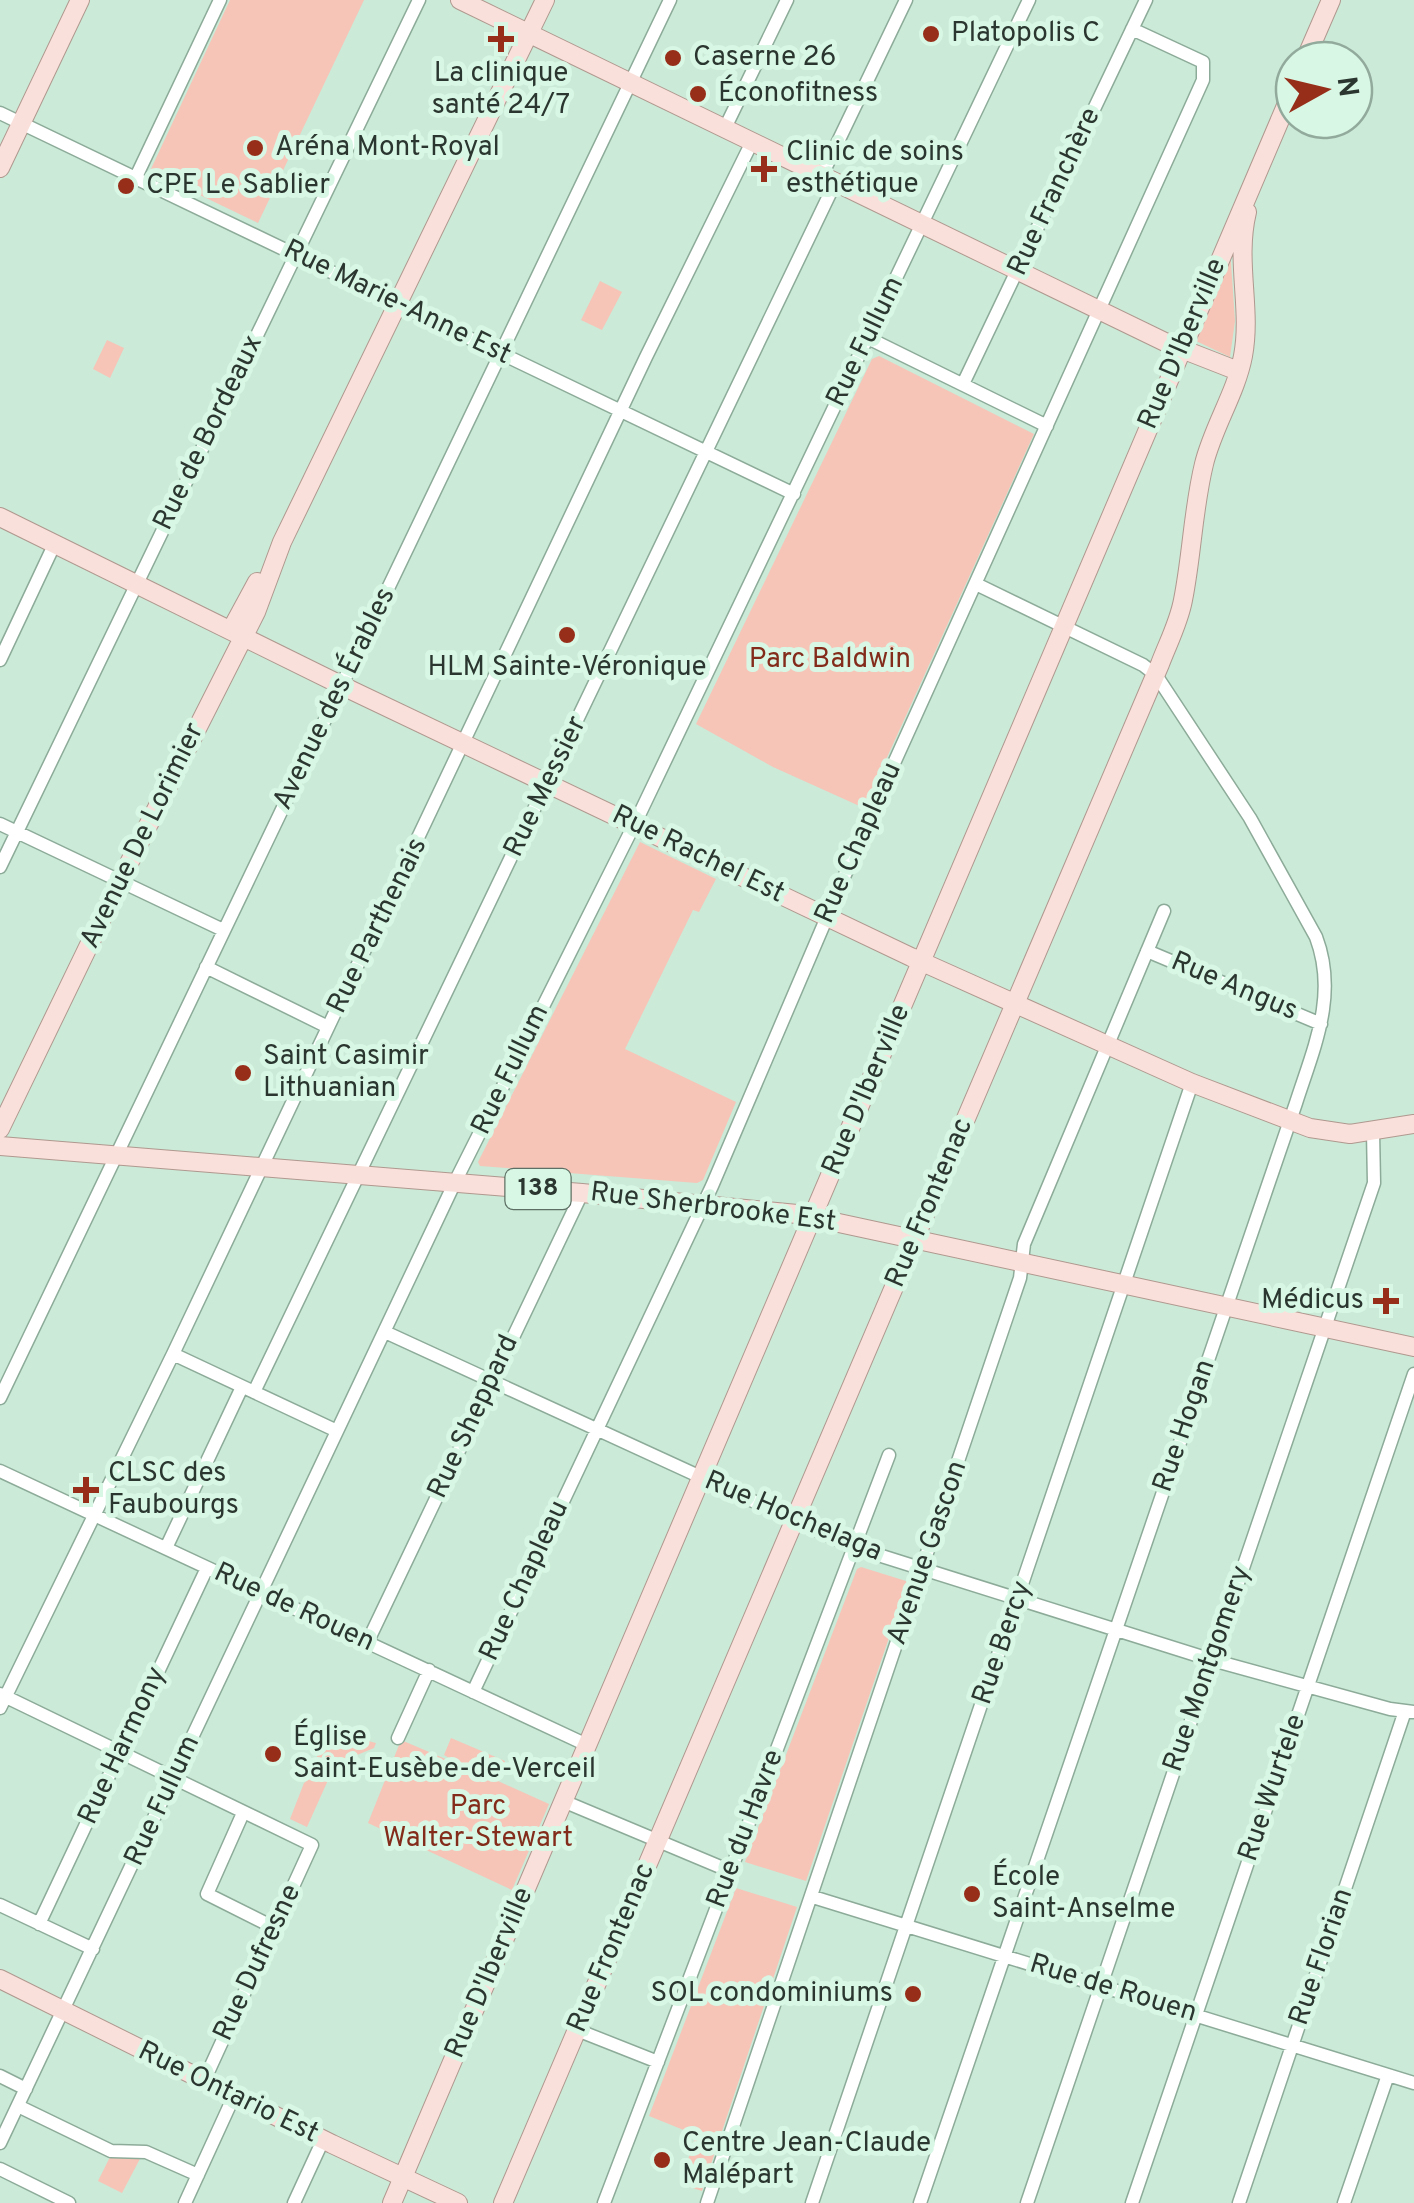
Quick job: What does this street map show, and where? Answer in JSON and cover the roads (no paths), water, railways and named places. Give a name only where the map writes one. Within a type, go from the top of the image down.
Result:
[{"type":"main road","points":[[0,168],[80,0]]},
{"type":"main road","points":[[460,0],[1180,349],[1238,371]]},
{"type":"main road","name":"Avenue De Lorimier","points":[[0,1129],[545,0]]},
{"type":"main road","points":[[1314,40],[1331,0]]},
{"type":"main road","name":"Rue D'Iberville","points":[[392,2203],[1274,134]]},
{"type":"main road","name":"Rue Frontenac","points":[[503,2203],[1156,675],[1182,606],[1206,459],[1238,371],[1244,336],[1242,236],[1256,178]]},
{"type":"main road","name":"Rue Rachel Est","points":[[0,517],[341,685],[922,962],[1192,1083],[1289,1122],[1330,1132],[1372,1132],[1414,1124]]},
{"type":"main road","name":"Rue Sherbrooke Est","points":[[0,1146],[582,1193],[813,1217],[1414,1346]]},
{"type":"main road","name":"Rue Ontario Est","points":[[0,1979],[458,2203]]},
{"type":"street","points":[[136,177],[220,0]]},
{"type":"street","name":"Rue de Bordeaux","points":[[0,866],[418,0]]},
{"type":"street","name":"Avenue des Érables","points":[[0,1398],[670,0]]},
{"type":"street","points":[[725,128],[787,0]]},
{"type":"street","name":"Rue Messier","points":[[166,1548],[357,1175],[548,784],[706,452],[906,0]]},
{"type":"street","name":"Rue Fullum","points":[[0,2143],[456,1182],[794,494],[1029,0]]},
{"type":"street","name":"Rue Franchère","points":[[963,384],[1146,0]]},
{"type":"street","name":"Rue Chapleau","points":[[473,1692],[702,1204],[826,916],[1203,80],[1202,62],[1132,30]]},
{"type":"street","name":"Rue Marie-Anne Est","points":[[0,113],[794,494]]},
{"type":"street","name":"Rue Parthenais","points":[[2,1700],[173,1354],[620,411],[752,142]]},
{"type":"street","points":[[868,338],[1047,426]]},
{"type":"street","points":[[0,660],[55,543]]},
{"type":"street","points":[[976,584],[1143,665],[1156,675]]},
{"type":"street","name":"Rue Hogan","points":[[920,2203],[1321,1024],[1327,984],[1324,957],[1316,937],[1250,818],[1156,675]]},
{"type":"street","points":[[0,824],[223,930]]},
{"type":"street","name":"Avenue Gascon","points":[[707,2203],[1020,1278],[1025,1240],[1164,911]]},
{"type":"street","name":"Rue Angus","points":[[1147,951],[1321,1024]]},
{"type":"street","points":[[206,967],[328,1027]]},
{"type":"street","name":"Rue Bercy","points":[[812,2203],[1192,1083]]},
{"type":"street","name":"Rue Montgomery","points":[[1027,2203],[1374,1183],[1372,1132]]},
{"type":"street","name":"Rue Sheppard","points":[[368,1642],[582,1193]]},
{"type":"street","name":"Rue Hochelaga","points":[[385,1332],[853,1548],[1212,1660],[1405,1714]]},
{"type":"street","points":[[173,1354],[337,1431]]},
{"type":"street","name":"Rue Wurtele","points":[[1132,2203],[1414,1374]]},
{"type":"street","name":"Rue du Havre","points":[[604,2203],[888,1455]]},
{"type":"street","name":"Rue de Rouen","points":[[0,1471],[587,1744]]},
{"type":"street","name":"Rue Harmony","points":[[39,1924],[207,1568]]},
{"type":"street","points":[[398,1738],[429,1670]]},
{"type":"street","points":[[2,1700],[243,1813],[207,1894],[275,1928]]},
{"type":"street","name":"Rue Florian","points":[[1239,2203],[1405,1714]]},
{"type":"street","points":[[563,1801],[730,1870]]},
{"type":"street","name":"Rue Dufresne","points":[[204,2081],[312,1845],[243,1813]]},
{"type":"street","name":"Rue de Rouen","points":[[813,1897],[1414,2082]]},
{"type":"street","points":[[0,1906],[94,1950]]},
{"type":"street","points":[[577,2030],[658,2062]]},
{"type":"street","points":[[1344,2203],[1388,2075]]},
{"type":"street","points":[[0,2076],[26,2088]]},
{"type":"street","points":[[185,2203],[234,2096]]},
{"type":"street","points":[[18,2106],[111,2151],[146,2152],[198,2175]]},
{"type":"street","points":[[294,2203],[323,2140]]},
{"type":"street","points":[[0,2169],[68,2203]]},
{"type":"place","name":"Platopolis C","points":[[931,34]]},
{"type":"place","name":"La clinique santé 24/7","points":[[501,39]]},
{"type":"place","name":"Caserne 26","points":[[673,58]]},
{"type":"place","name":"Éconofitness","points":[[698,94]]},
{"type":"place","name":"Aréna Mont-Royal","points":[[255,148]]},
{"type":"place","name":"Clinic de soins esthétique","points":[[764,169]]},
{"type":"place","name":"CPE Le Sablier","points":[[126,186]]},
{"type":"place","name":"HLM Sainte-Véronique","points":[[567,635]]},
{"type":"place","name":"Saint Casimir Lithuanian","points":[[243,1073]]},
{"type":"place","name":"Médicus","points":[[1386,1301]]},
{"type":"place","name":"CLSC des Faubourgs","points":[[86,1490]]},
{"type":"place","name":"Église Saint-Eusèbe-de-Verceil","points":[[273,1754]]},
{"type":"place","name":"École Saint-Anselme","points":[[972,1894]]},
{"type":"place","name":"SOL condominiums","points":[[913,1994]]},
{"type":"place","name":"Centre Jean-Claude Malépart","points":[[662,2160]]},
{"type":"park label","name":"Parc Baldwin","points":[[830,660]]},
{"type":"park label","name":"Parc Walter-Stewart","points":[[478,1823]]}]
